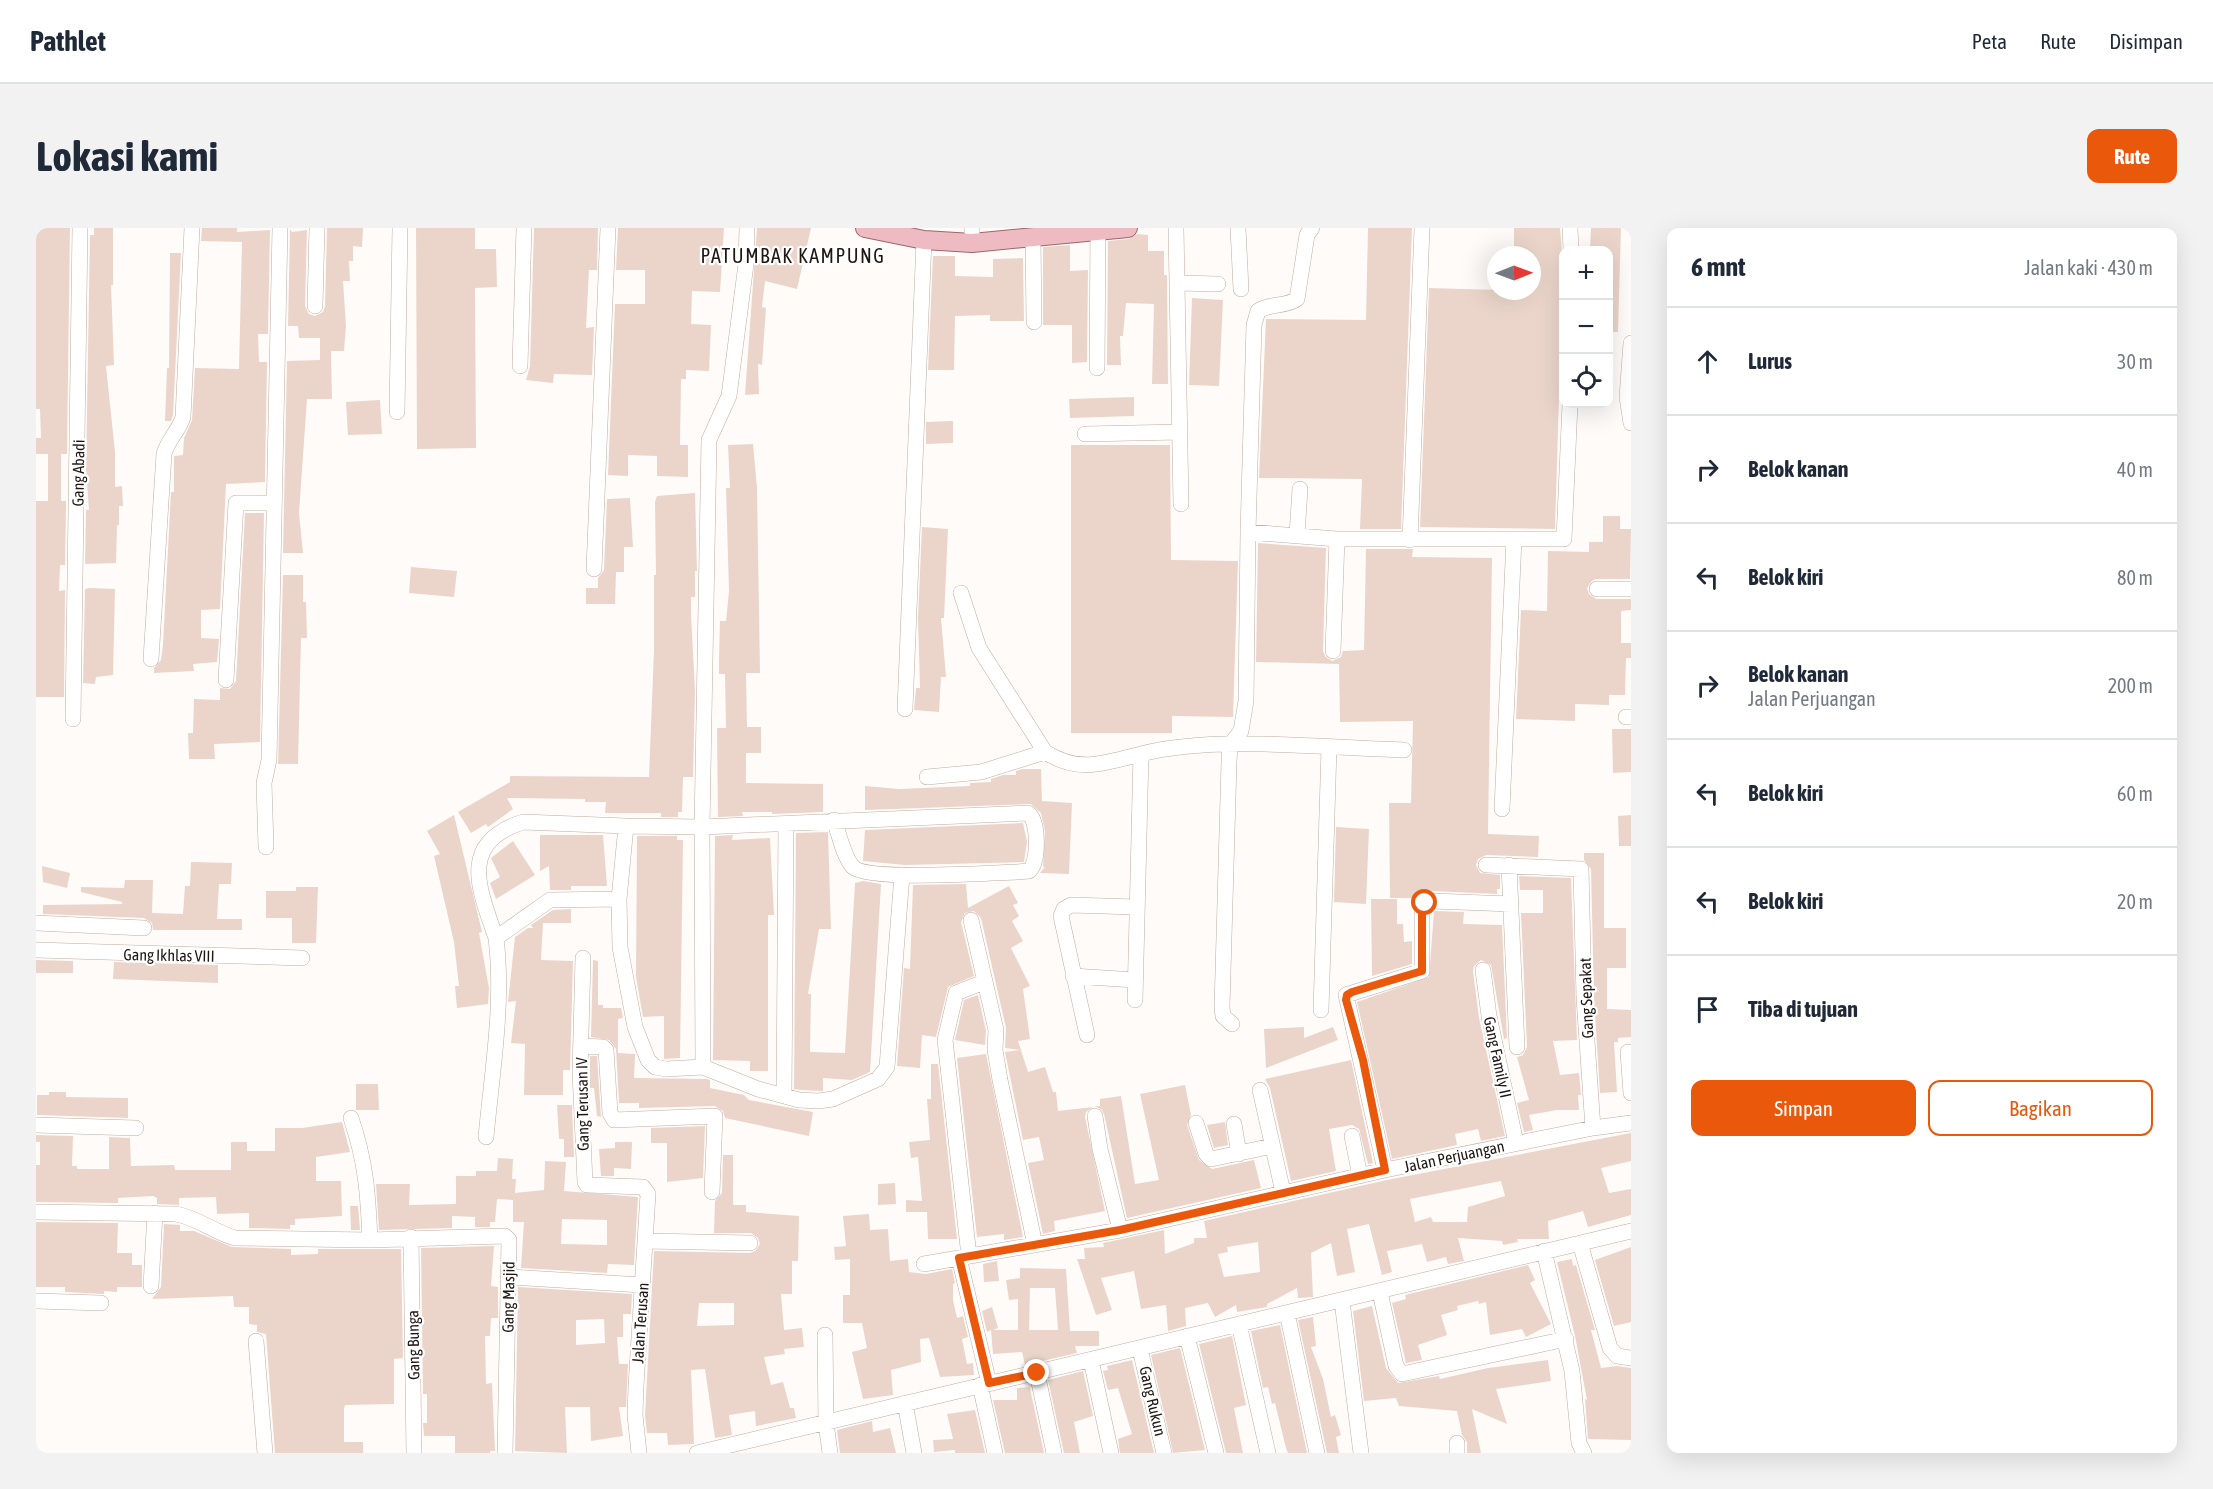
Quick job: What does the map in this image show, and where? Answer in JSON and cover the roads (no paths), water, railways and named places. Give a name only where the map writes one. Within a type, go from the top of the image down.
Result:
[{"type":"main road","points":[[865,228],[912,235],[972,236],[1128,228]]},
{"type":"street","name":"Gang Abadi","points":[[73,719],[81,228]]},
{"type":"street","points":[[151,659],[164,454],[168,441],[180,426],[183,417],[192,228]]},
{"type":"street","points":[[266,847],[264,783],[269,760],[280,228]]},
{"type":"street","points":[[315,306],[316,228]]},
{"type":"street","points":[[397,412],[400,228]]},
{"type":"street","points":[[520,366],[524,228]]},
{"type":"street","points":[[594,569],[608,228]]},
{"type":"street","points":[[741,228],[741,292]]},
{"type":"street","points":[[703,1067],[702,826],[709,441],[729,396],[746,264],[747,228]]},
{"type":"street","points":[[1176,228],[1181,504]]},
{"type":"street","points":[[1238,228],[1241,289]]},
{"type":"street","points":[[1232,1024],[1223,1016],[1222,1007],[1230,745],[1237,739],[1245,715],[1255,317],[1264,307],[1291,303],[1297,299],[1307,235],[1312,228]]},
{"type":"street","points":[[1410,540],[1422,228]]},
{"type":"street","points":[[1570,228],[1571,246]]},
{"type":"street","points":[[1097,368],[1098,230]]},
{"type":"street","points":[[1030,234],[1034,322]]},
{"type":"street","points":[[905,709],[912,235]]},
{"type":"street","points":[[1178,283],[1218,284]]},
{"type":"street","points":[[1631,343],[1627,397],[1631,423]]},
{"type":"street","points":[[1248,532],[1410,540],[1564,539],[1570,408]]},
{"type":"street","points":[[1085,434],[1180,432]]},
{"type":"street","points":[[1297,535],[1300,489]]},
{"type":"street","points":[[226,680],[236,502],[273,503]]},
{"type":"street","points":[[1333,651],[1337,538]]},
{"type":"street","points":[[1502,809],[1514,539]]},
{"type":"street","points":[[1597,588],[1631,589]]},
{"type":"street","points":[[961,593],[979,648],[1045,752],[1058,760],[1090,766],[1156,751],[1230,745],[1404,750]]},
{"type":"street","points":[[1321,1010],[1329,748]]},
{"type":"street","points":[[927,777],[981,772],[1045,752]]},
{"type":"street","points":[[1135,1000],[1141,754]]},
{"type":"street","points":[[486,1137],[500,970],[496,938],[485,906],[479,871],[479,855],[484,846],[512,825],[524,822],[702,826],[786,824],[834,820],[1028,813],[1034,817],[1035,863],[1029,871],[902,875],[854,868],[834,820]]},
{"type":"street","points":[[784,1096],[786,824]]},
{"type":"street","points":[[626,826],[619,899],[620,947],[627,991],[641,1048],[656,1067],[666,1069],[703,1067],[739,1083],[799,1100],[833,1099],[878,1079],[885,1073],[902,875]]},
{"type":"street","points":[[1486,865],[1509,865],[1517,1047]]},
{"type":"street","name":"Gang Sepakat","points":[[1509,865],[1581,869],[1584,998],[1593,1128]]},
{"type":"street","points":[[496,938],[550,900],[619,899]]},
{"type":"street","points":[[1385,1170],[1347,995],[1422,971],[1422,912],[1425,903],[1433,901],[1511,904]]},
{"type":"street","points":[[1088,1035],[1062,926],[1064,909],[1071,905],[1136,907]]},
{"type":"street","points":[[971,920],[996,1030],[995,1050],[1000,1080],[1035,1245]]},
{"type":"street","points":[[36,923],[144,928]]},
{"type":"street","name":"Gang Ikhlas VIII","points":[[36,950],[302,958]]},
{"type":"street","name":"Gang Terusan IV","points":[[583,958],[580,1072],[585,1182],[597,1188],[643,1187],[648,1194]]},
{"type":"street","name":"Gang Family II","points":[[1483,970],[1488,1007],[1516,1143]]},
{"type":"street","points":[[1073,976],[1136,980]]},
{"type":"street","points":[[984,982],[956,993],[945,1040],[964,1257],[995,1453]]},
{"type":"street","points":[[1488,1007],[1515,1001]]},
{"type":"street","points":[[581,1046],[603,1047],[606,1050],[612,1119],[715,1116],[712,1192]]},
{"type":"street","points":[[1628,1052],[1631,1093]]},
{"type":"street","points":[[1260,1090],[1283,1192]]},
{"type":"street","points":[[1095,1116],[1100,1149],[1120,1230]]},
{"type":"street","points":[[351,1118],[363,1154],[367,1179],[370,1240]]},
{"type":"street","points":[[1196,1122],[1209,1158],[1272,1146]]},
{"type":"street","name":"Jalan Perjuangan","points":[[924,1264],[1120,1230],[1385,1170],[1593,1128],[1631,1123]]},
{"type":"street","points":[[1234,1124],[1239,1154]]},
{"type":"street","points":[[36,1125],[136,1128]]},
{"type":"street","points":[[1352,1136],[1360,1176]]},
{"type":"street","name":"Jalan Terusan","points":[[639,1453],[635,1415],[636,1386],[648,1194]]},
{"type":"street","points":[[36,1212],[155,1213],[192,1217],[218,1233],[235,1238],[370,1240],[411,1237]]},
{"type":"street","points":[[151,1286],[155,1213]]},
{"type":"street","points":[[697,1453],[1631,1231]]},
{"type":"street","name":"Gang Masjid","points":[[411,1237],[505,1236],[509,1240],[505,1453]]},
{"type":"street","name":"Gang Bunga","points":[[411,1237],[414,1453]]},
{"type":"street","points":[[646,1241],[750,1243]]},
{"type":"street","points":[[1580,1243],[1610,1348],[1617,1356],[1631,1358]]},
{"type":"street","points":[[1544,1251],[1566,1339],[1580,1443],[1584,1453]]},
{"type":"street","points":[[510,1277],[642,1285]]},
{"type":"street","points":[[1380,1292],[1396,1366],[1402,1374],[1566,1339]]},
{"type":"street","points":[[36,1301],[101,1303]]},
{"type":"street","points":[[1342,1301],[1361,1453]]},
{"type":"street","points":[[1287,1313],[1317,1453]]},
{"type":"street","points":[[1239,1324],[1268,1453]]},
{"type":"street","points":[[825,1335],[826,1423],[830,1453]]},
{"type":"street","points":[[1187,1336],[1216,1453]]},
{"type":"street","points":[[256,1341],[265,1453]]},
{"type":"street","name":"Gang Rukun","points":[[1140,1349],[1164,1453]]},
{"type":"street","points":[[1091,1360],[1111,1453]]},
{"type":"street","points":[[1037,1373],[1054,1453]]},
{"type":"street","points":[[905,1403],[914,1453]]},
{"type":"district","name":"PATUMBAK KAMPUNG","points":[[793,255]]}]
